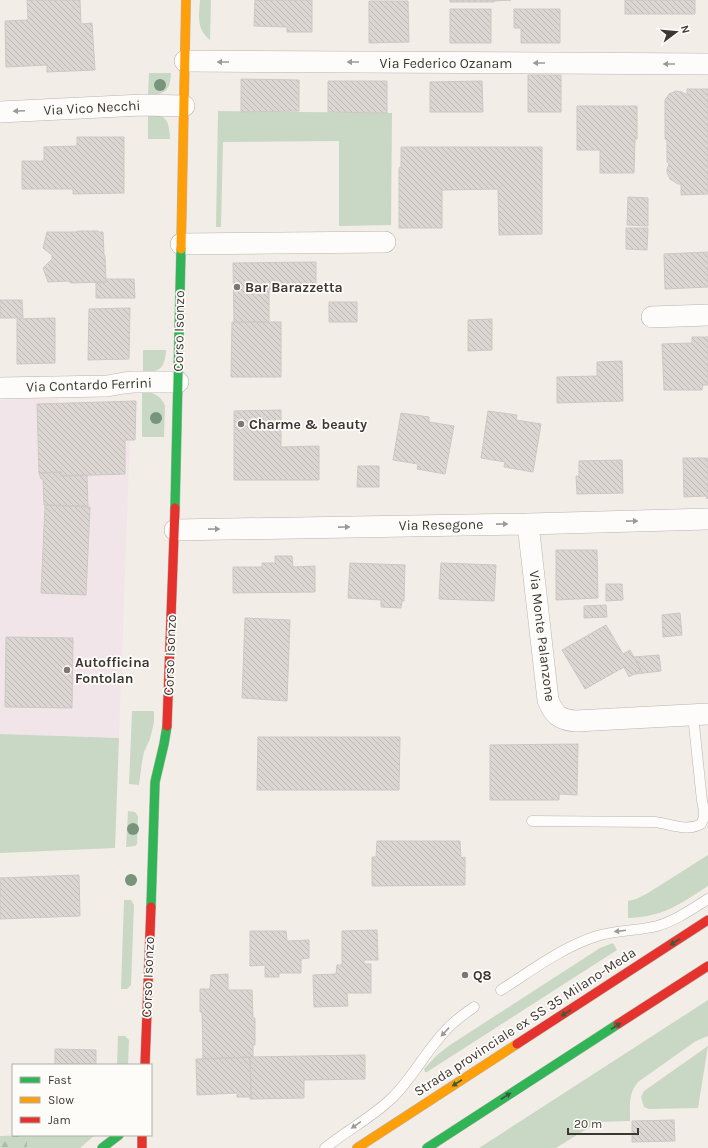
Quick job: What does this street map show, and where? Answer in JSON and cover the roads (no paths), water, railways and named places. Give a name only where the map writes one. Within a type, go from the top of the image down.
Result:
[{"type":"main road","name":"Corso Isonzo","points":[[145,1064],[156,782],[158,767],[164,748],[167,731],[175,530],[186,0]]},
{"type":"main road","name":"Strada provinciale ex SS 35 Milano-Meda","points":[[357,1148],[708,920]]},
{"type":"main road","points":[[427,1148],[708,966]]},
{"type":"main road","points":[[102,1148],[118,1136]]},
{"type":"main road","points":[[142,1136],[142,1148]]},
{"type":"street","name":"Via Federico Ozanam","points":[[185,62],[708,64]]},
{"type":"street","name":"Via Vico Necchi","points":[[0,112],[142,105],[184,106]]},
{"type":"street","points":[[181,244],[384,242]]},
{"type":"street","points":[[652,317],[708,315]]},
{"type":"street","name":"Via Contardo Ferrini","points":[[0,388],[107,386],[133,382],[178,382]]},
{"type":"street","name":"Via Resegone","points":[[175,530],[528,524],[708,519]]},
{"type":"street","name":"Via Monte Palanzone","points":[[528,524],[548,700],[552,709],[559,716],[567,720],[576,721],[701,714]]},
{"type":"lane","points":[[532,821],[656,822],[666,823],[681,828],[694,827],[701,824],[704,814],[702,801],[701,714]]},
{"type":"lane","points":[[501,990],[575,945],[596,936],[615,931],[637,929],[662,924],[683,914],[708,899]]},
{"type":"lane","points":[[325,1148],[384,1106],[407,1081],[446,1030],[457,1019],[474,1007]]},
{"type":"place","name":"Bar Barazzetta","points":[[237,287]]},
{"type":"place","name":"Charme & beauty","points":[[241,424]]},
{"type":"place","name":"Autofficina Fontolan","points":[[67,670]]},
{"type":"place","name":"Q8","points":[[465,975]]}]
